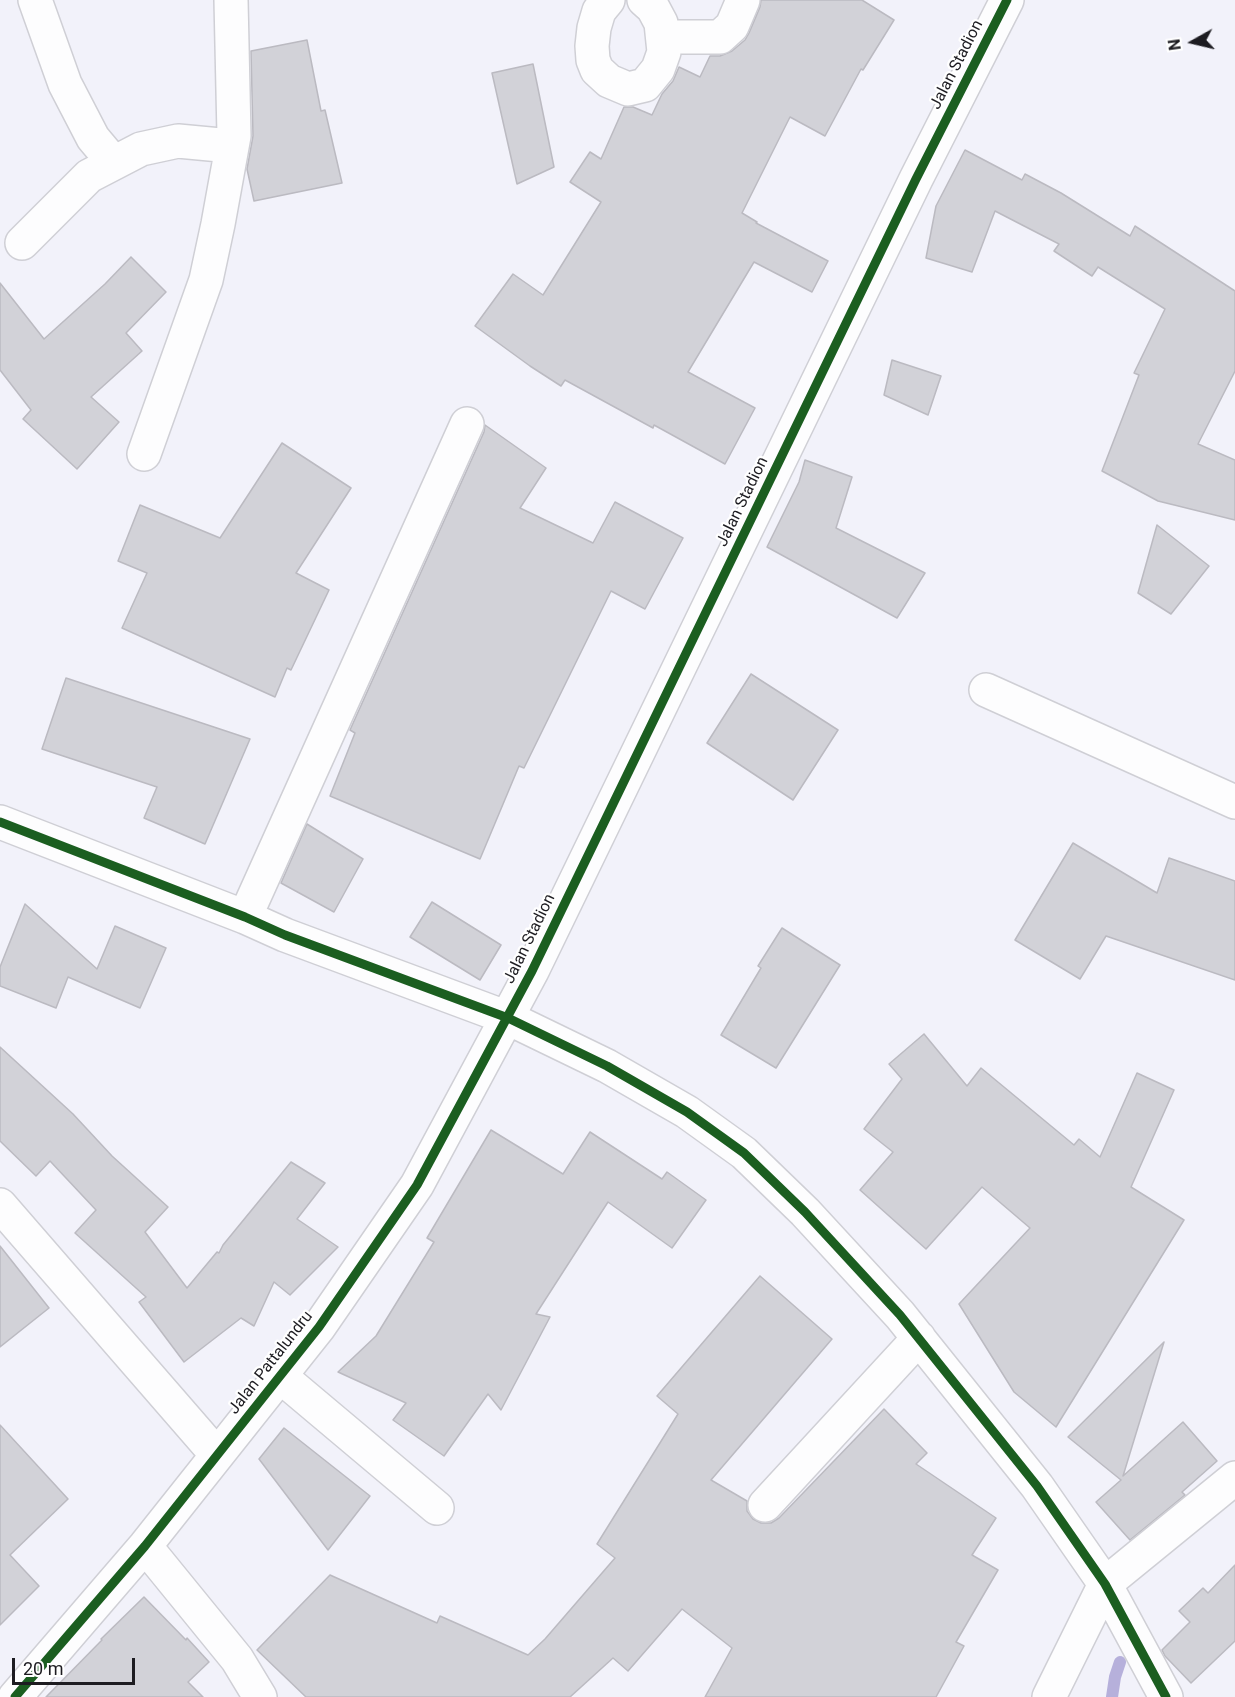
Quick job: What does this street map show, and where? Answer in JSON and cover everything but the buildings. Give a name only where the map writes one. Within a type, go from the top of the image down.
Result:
[{"type":"street","points":[[35,0],[65,84],[93,138],[114,163]]},
{"type":"street","points":[[144,454],[206,280],[234,136],[231,0]]},
{"type":"street","points":[[608,0],[599,11],[594,28],[593,60],[597,70],[609,81],[628,89],[645,85],[658,69],[664,52],[661,23],[653,8],[644,0]]},
{"type":"street","points":[[663,37],[720,37],[732,26],[743,0]]},
{"type":"street","name":"Jalan Stadion","points":[[507,1018],[910,189],[1007,0]]},
{"type":"street","points":[[22,243],[89,176],[141,149],[178,141],[231,146]]},
{"type":"street","points":[[245,917],[467,424]]},
{"type":"street","points":[[986,690],[1235,802]]},
{"type":"street","points":[[0,822],[245,917],[285,935],[507,1018],[617,1072],[687,1112],[744,1153],[805,1212],[900,1315],[1037,1486],[1105,1584],[1166,1697]]},
{"type":"street","name":"Jalan Pattalundru","points":[[15,1697],[145,1546],[319,1327],[417,1185],[507,1018]]},
{"type":"street","points":[[0,1204],[218,1455]]},
{"type":"street","points":[[765,1505],[919,1338]]},
{"type":"street","points":[[280,1377],[437,1508]]},
{"type":"street","points":[[1049,1697],[1105,1584],[1235,1478]]},
{"type":"street","points":[[145,1546],[237,1659],[260,1697]]},
{"type":"waterway","points":[[1112,1697],[1120,1662]]},
{"type":"cycle path","points":[[15,1697],[145,1546],[319,1327],[417,1185],[532,971],[916,179],[1007,0]]},
{"type":"cycle path","points":[[0,822],[245,917],[285,935],[508,1018],[607,1066],[687,1112],[744,1153],[805,1212],[900,1315],[1037,1486],[1105,1584],[1166,1697]]}]
